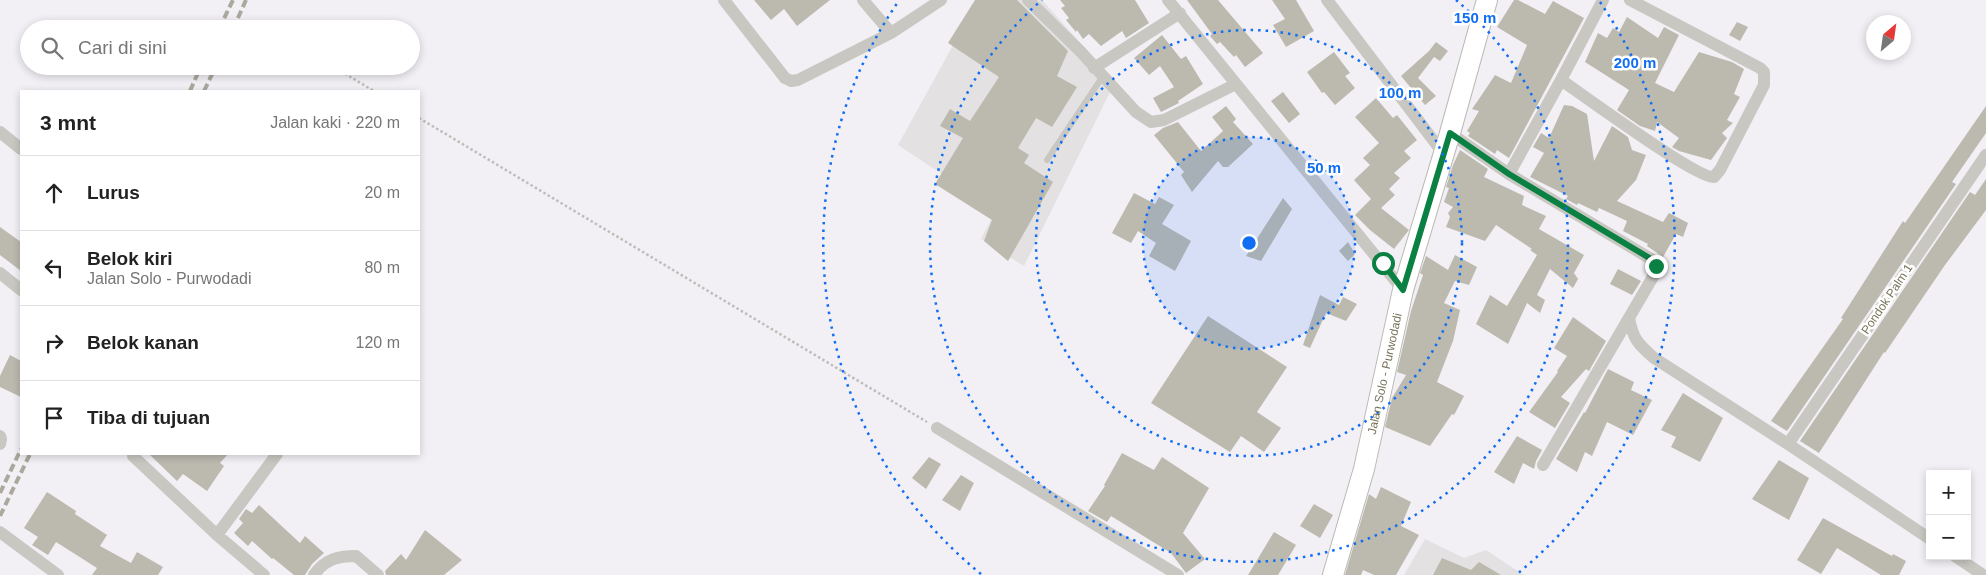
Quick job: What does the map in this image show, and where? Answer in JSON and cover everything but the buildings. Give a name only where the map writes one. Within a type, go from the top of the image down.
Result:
[{"type":"main road","name":"Jalan Solo - Purwodadi","points":[[1333,575],[1364,469],[1403,290],[1487,0]]},
{"type":"street","points":[[863,0],[891,33]]},
{"type":"street","points":[[729,2],[785,78],[798,80],[891,33],[941,0]]},
{"type":"street","points":[[1028,0],[1080,51],[1136,112],[1151,122],[1173,116],[1236,84]]},
{"type":"street","points":[[1168,0],[1403,290]]},
{"type":"street","points":[[1327,0],[1443,153]]},
{"type":"street","points":[[1509,174],[1603,0]]},
{"type":"street","points":[[1560,80],[1682,163],[1708,178],[1714,177],[1720,170],[1764,85],[1764,72],[1760,68],[1630,0]]},
{"type":"street","points":[[1099,72],[1180,13]]},
{"type":"street","points":[[0,132],[20,148]]},
{"type":"street","points":[[1450,133],[1509,174],[1651,259],[1656,266],[1654,275],[1543,465]]},
{"type":"street","name":"Pondok Palm 1","points":[[1788,444],[1986,155]]},
{"type":"street","points":[[0,273],[20,289]]},
{"type":"street","points":[[1629,318],[1632,333],[1638,343],[1654,358],[1788,444],[1926,536]]},
{"type":"street","points":[[936,428],[1178,575]]},
{"type":"street","points":[[0,436],[2,439],[0,444]]},
{"type":"street","points":[[217,536],[276,455]]},
{"type":"street","points":[[133,456],[217,536],[264,575]]},
{"type":"street","points":[[0,532],[58,575]]},
{"type":"street","points":[[314,575],[324,562],[344,556],[356,556],[378,575]]},
{"type":"street","points":[[1961,560],[1983,575]]},
{"type":"lane","points":[[1047,160],[1099,72]]},
{"type":"path","points":[[347,75],[372,90]]},
{"type":"path","points":[[420,119],[936,428]]},
{"type":"shaded area","points":[[978,0],[1042,0],[1115,82],[1024,266],[981,239],[996,210],[898,145]]},
{"type":"shaded area","points":[[1425,539],[1464,558],[1486,550],[1524,575],[1404,575]]},
{"type":"railway","points":[[223,20],[233,0]]},
{"type":"railway","points":[[237,20],[246,0]]},
{"type":"railway","points":[[190,90],[197,75]]},
{"type":"railway","points":[[204,90],[212,75]]},
{"type":"railway","points":[[0,493],[20,451]]},
{"type":"railway","points":[[0,516],[30,455]]},
{"type":"route","points":[[1383,263],[1403,290],[1450,133],[1509,174],[1651,259],[1656,266]]}]
